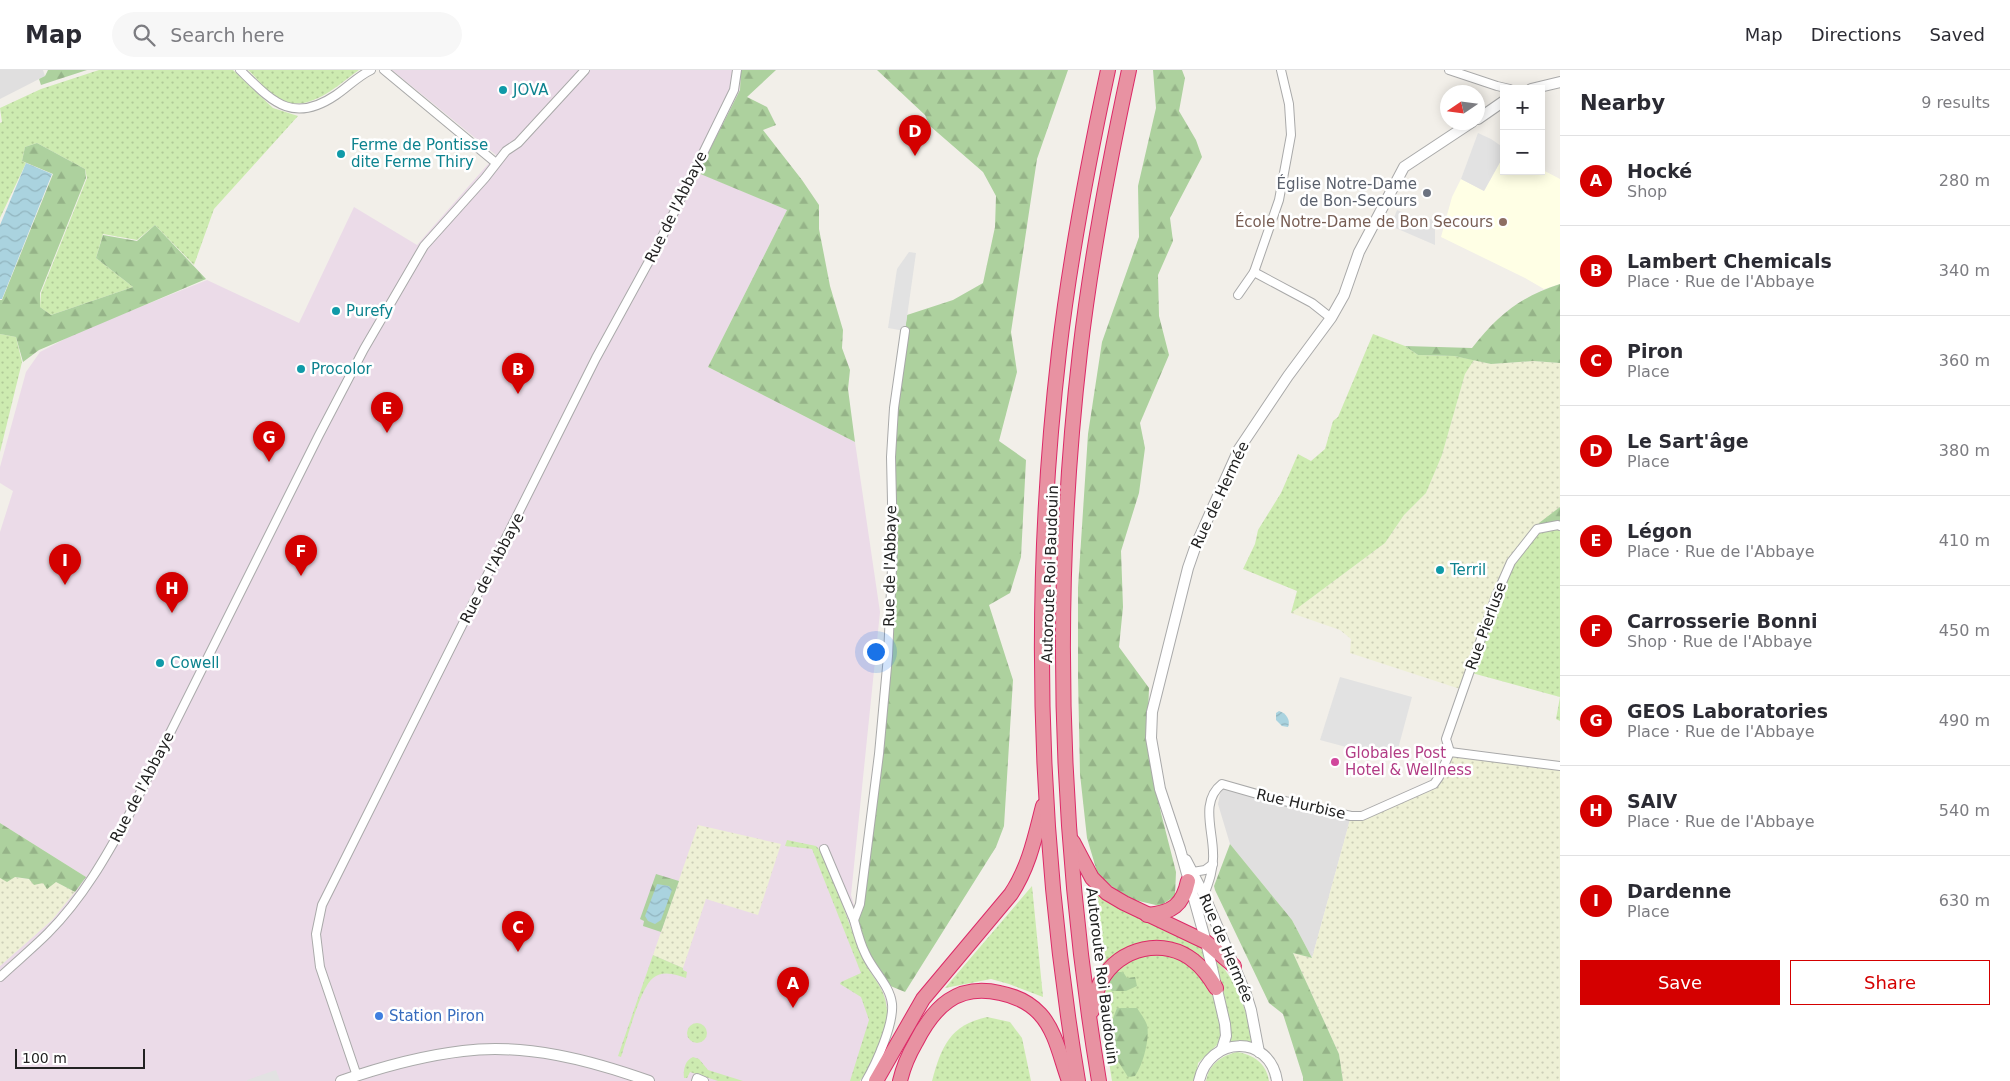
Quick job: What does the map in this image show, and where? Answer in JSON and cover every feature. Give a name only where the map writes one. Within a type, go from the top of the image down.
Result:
[{"type":"highway","name":"Autoroute Roi Baudouin","points":[[1078,1081],[1056,919],[1046,795],[1044,578],[1048,478],[1059,352],[1074,243],[1108,70]]},
{"type":"highway","name":"Autoroute Roi Baudouin","points":[[1099,1081],[1078,928],[1069,834],[1063,700],[1064,587],[1069,476],[1080,353],[1094,245],[1129,70]]},
{"type":"highway","points":[[876,1081],[923,999],[1011,894],[1020,880],[1033,846],[1046,795]]},
{"type":"highway","points":[[1069,834],[1098,886],[1116,899],[1206,942],[1234,966]]},
{"type":"highway","points":[[1147,915],[1165,912],[1176,905],[1185,893],[1191,876]]},
{"type":"highway","points":[[1090,1019],[1101,981],[1118,961],[1136,951],[1162,947],[1183,954],[1201,967],[1216,988]]},
{"type":"highway","points":[[900,1081],[912,1048],[929,1020],[943,1004],[962,994],[978,991],[996,992],[1019,999],[1041,1015],[1048,1027],[1069,1081]]},
{"type":"highway","points":[[884,1081],[897,1053],[902,1033]]},
{"type":"highway","points":[[908,1081],[912,1048]]},
{"type":"street","points":[[240,70],[277,104],[299,108],[312,107],[323,102],[371,70]]},
{"type":"street","points":[[384,70],[496,163]]},
{"type":"street","name":"Rue de l'Abbaye","points":[[0,977],[49,932],[91,880],[109,852],[310,453],[364,350],[424,246],[506,151],[518,143],[585,70]]},
{"type":"street","name":"Rue de l'Abbaye","points":[[357,1076],[320,967],[316,934],[322,905],[596,358],[659,243],[734,90],[737,70]]},
{"type":"street","points":[[1238,296],[1254,272],[1279,200],[1291,135],[1289,104],[1280,70]]},
{"type":"street","points":[[1449,70],[1500,87]]},
{"type":"street","points":[[1545,86],[1560,82]]},
{"type":"street","points":[[1497,86],[1500,89]]},
{"type":"street","points":[[1485,114],[1500,104]]},
{"type":"street","name":"Rue de Hermée","points":[[1222,1049],[1226,1030],[1191,876],[1160,789],[1151,738],[1152,712],[1188,568],[1200,536],[1239,449],[1288,376],[1331,318],[1344,295],[1360,252],[1404,167],[1460,130]]},
{"type":"street","points":[[1254,272],[1312,303],[1331,318]]},
{"type":"street","name":"Rue de l'Abbaye","points":[[854,920],[860,904],[888,656],[893,546],[891,457],[894,408],[905,331]]},
{"type":"street","name":"Rue Pierluse","points":[[1450,752],[1446,739],[1496,596],[1511,562],[1537,530],[1560,526]]},
{"type":"street","points":[[1450,752],[1560,766]]},
{"type":"street","name":"Rue Hurbise","points":[[1204,895],[1210,882],[1213,864],[1209,812],[1210,798],[1222,784],[1271,798],[1351,816],[1362,816],[1434,784],[1450,752]]},
{"type":"street","points":[[824,849],[854,920],[865,954],[884,984],[892,1004],[878,1060],[866,1081]]},
{"type":"street","points":[[1191,876],[1213,864]]},
{"type":"street","name":"Rue de Hermée","points":[[1191,876],[1204,895],[1252,1010],[1259,1052],[1270,1062],[1277,1081]]},
{"type":"street","points":[[1199,1081],[1206,1062],[1222,1049],[1241,1046],[1259,1052]]},
{"type":"street","points":[[341,1081],[414,1059],[438,1054],[464,1051],[513,1050],[576,1059],[649,1081]]},
{"type":"street","points":[[696,1081],[697,1078],[704,1081]]},
{"type":"shaded area","points":[[0,70],[43,70],[45,76],[0,99]]},
{"type":"shaded area","points":[[392,70],[741,70],[740,90],[699,173],[787,210],[708,367],[855,442],[880,612],[851,895],[868,954],[896,997],[857,1081],[0,1081],[0,966],[52,920],[86,877],[0,823],[0,532],[13,491],[0,483],[0,467],[26,372],[40,352],[78,332],[207,280],[299,323],[354,207],[417,245],[496,155]]},
{"type":"shaded area","points":[[1478,133],[1500,145],[1500,162],[1484,191],[1461,179]]},
{"type":"shaded area","name":"École Notre-Dame de Bon Secours","points":[[1500,162],[1500,175],[1545,175],[1545,171],[1560,179],[1560,284],[1544,289],[1441,237],[1452,197],[1461,179],[1484,191]]},
{"type":"shaded area","points":[[1397,210],[1423,221],[1428,218],[1435,221],[1435,245],[1391,226]]},
{"type":"shaded area","points":[[909,252],[916,253],[905,331],[888,328],[897,269]]},
{"type":"shaded area","points":[[1474,360],[1491,364],[1533,361],[1560,363],[1560,507],[1537,529],[1463,690],[1350,653],[1351,639],[1340,630],[1291,613],[1385,543],[1404,515],[1426,493],[1442,455],[1465,374]]},
{"type":"shaded area","points":[[1340,677],[1412,697],[1395,760],[1320,740]]},
{"type":"shaded area","points":[[1450,752],[1560,766],[1560,1081],[1343,1081],[1339,1054],[1293,953],[1312,958],[1351,816],[1434,784]]},
{"type":"shaded area","points":[[1222,784],[1351,816],[1312,958],[1292,920],[1230,844],[1218,804]]},
{"type":"shaded area","points":[[698,825],[781,844],[758,915],[706,899],[683,968],[653,955]]},
{"type":"shaded area","points":[[15,877],[43,882],[56,882],[75,892],[52,920],[0,966],[0,878]]},
{"type":"shaded area","points":[[276,1070],[280,1081],[247,1081],[247,1080]]},
{"type":"green space","points":[[48,70],[87,70],[41,85],[39,79],[45,76]]},
{"type":"green space","points":[[99,70],[233,70],[273,108],[298,116],[214,209],[194,265],[155,225],[137,240],[103,234],[96,258],[133,287],[51,315],[40,307],[41,293],[87,178],[85,169],[37,143],[25,147],[22,161],[26,163],[0,218],[0,123],[2,122],[0,108],[41,89]]},
{"type":"green space","points":[[248,70],[359,70],[314,100],[304,103],[293,103],[278,99]]},
{"type":"green space","points":[[741,70],[776,70],[747,97],[767,107],[776,125],[763,130],[819,205],[819,229],[830,286],[843,330],[842,348],[850,370],[848,389],[855,442],[708,367],[787,210],[698,173],[740,90]]},
{"type":"green space","points":[[877,70],[1068,70],[1037,159],[1011,332],[1017,372],[999,441],[1026,460],[1021,557],[1010,593],[989,605],[1013,680],[1004,826],[996,847],[905,992],[888,985],[868,954],[857,914],[888,656],[894,408],[907,315],[953,300],[983,283],[995,227],[996,196],[983,172],[930,126],[925,115]]},
{"type":"green space","points":[[1153,70],[1182,70],[1185,78],[1179,111],[1196,140],[1202,157],[1170,218],[1173,241],[1158,275],[1159,316],[1169,355],[1140,423],[1145,448],[1139,493],[1121,551],[1123,607],[1119,647],[1149,688],[1147,745],[1176,872],[1175,896],[1160,906],[1126,898],[1098,875],[1087,838],[1080,774],[1078,676],[1078,588],[1088,434],[1102,342],[1139,237],[1138,186],[1156,108]]},
{"type":"green space","points":[[37,143],[85,169],[86,178],[40,293],[40,307],[51,315],[133,287],[96,258],[103,235],[137,241],[155,225],[206,279],[39,350],[23,362],[16,337],[0,334],[0,300],[2,300],[53,174],[22,161],[25,147]]},
{"type":"green space","points":[[1560,284],[1560,363],[1533,361],[1491,364],[1454,356],[1418,355],[1405,346],[1472,348],[1491,326],[1511,308],[1533,295]]},
{"type":"green space","points":[[0,334],[16,337],[22,362],[0,452]]},
{"type":"green space","points":[[1373,334],[1405,346],[1418,355],[1454,356],[1474,360],[1465,374],[1442,455],[1426,493],[1404,515],[1385,543],[1291,613],[1297,591],[1243,569],[1255,544],[1258,530],[1281,493],[1298,454],[1311,461],[1325,449],[1333,421],[1338,417]]},
{"type":"green space","points":[[1560,507],[1560,526],[1537,529],[1539,523]]},
{"type":"green space","points":[[1560,526],[1560,697],[1472,673],[1511,562],[1537,529]]},
{"type":"green space","points":[[1560,697],[1560,721],[1556,719]]},
{"type":"green space","points":[[0,823],[86,877],[75,892],[56,882],[47,889],[43,883],[34,885],[29,879],[15,877],[7,882],[0,878]]},
{"type":"green space","points":[[787,840],[816,846],[819,849],[865,963],[884,995],[887,1020],[883,1039],[875,1057],[860,1081],[850,1081],[869,1020],[861,997],[840,984],[861,973],[812,849],[785,846]]},
{"type":"green space","points":[[1230,844],[1292,920],[1312,958],[1293,953],[1339,1054],[1343,1081],[1303,1081],[1283,1014],[1269,1003],[1215,890],[1214,886]]},
{"type":"green space","points":[[656,874],[679,881],[661,932],[643,926],[644,921],[640,919]]},
{"type":"green space","points":[[1032,886],[1043,997],[991,979],[945,988]]},
{"type":"green space","points":[[1096,892],[1201,944],[1207,965],[1179,947],[1155,942],[1143,943],[1131,948],[1104,967]]},
{"type":"green space","points":[[1160,953],[1188,961],[1211,989],[1221,1021],[1221,1035],[1217,1045],[1198,1063],[1196,1081],[1112,1081],[1100,1004],[1103,985],[1113,970],[1136,956]]},
{"type":"green space","points":[[653,955],[683,968],[687,972],[686,978],[665,973],[653,978],[648,984],[643,992],[630,1027],[621,1057],[618,1056]]},
{"type":"green space","points":[[1214,957],[1229,975],[1240,997],[1253,1043],[1230,1042],[1227,1009]]},
{"type":"green space","points":[[1113,972],[1123,972],[1127,978],[1135,977],[1137,986],[1126,991],[1112,991],[1106,987]]},
{"type":"green space","points":[[1117,1008],[1137,1008],[1147,1025],[1148,1037],[1145,1052],[1135,1076],[1128,1077],[1116,1058],[1109,1029]]},
{"type":"green space","points":[[987,1017],[1010,1022],[1022,1038],[1031,1081],[932,1081],[939,1058],[949,1039],[964,1026]]},
{"type":"green space","points":[[697,1023],[704,1026],[707,1033],[704,1040],[697,1043],[690,1040],[687,1033],[690,1026]]},
{"type":"green space","points":[[1237,1052],[1249,1055],[1258,1061],[1265,1069],[1269,1081],[1206,1081],[1213,1065],[1221,1058]]},
{"type":"green space","points":[[693,1057],[699,1059],[708,1070],[743,1081],[718,1081],[690,1072],[687,1078],[684,1078],[685,1066],[688,1060]]},
{"type":"water","points":[[26,163],[52,174],[2,299],[0,299],[0,225]]},
{"type":"water","points":[[1279,711],[1287,717],[1288,727],[1282,726],[1276,720],[1276,713]]},
{"type":"water","points":[[657,884],[669,886],[672,890],[661,920],[655,924],[648,921],[645,916]]},
{"type":"place","name":"JOVA","points":[[503,90]]},
{"type":"place","name":"Ferme de Pontisse dite Ferme Thiry","points":[[341,154]]},
{"type":"place","name":"Le Sart'âge","points":[[915,156]]},
{"type":"place","name":"Église Notre-Dame de Bon-Secours","points":[[1427,193]]},
{"type":"place","name":"École Notre-Dame de Bon Secours","points":[[1503,222]]},
{"type":"place","name":"Purefy","points":[[336,311]]},
{"type":"place","name":"Procolor","points":[[301,369]]},
{"type":"place","name":"Lambert Chemicals","points":[[518,394]]},
{"type":"place","name":"Légon","points":[[387,433]]},
{"type":"place","name":"GEOS Laboratories","points":[[269,462]]},
{"type":"place","name":"Terril","points":[[1440,570]]},
{"type":"place","name":"Carrosserie Bonni","points":[[301,576]]},
{"type":"place","name":"Dardenne","points":[[65,585]]},
{"type":"place","name":"SAIV","points":[[172,613]]},
{"type":"place","name":"Cowell","points":[[160,663]]},
{"type":"place","name":"Globales Post Hotel & Wellness","points":[[1335,762]]},
{"type":"place","name":"Piron","points":[[518,952]]},
{"type":"place","name":"Hocké","points":[[793,1008]]},
{"type":"place","name":"Station Piron","points":[[379,1016]]}]
